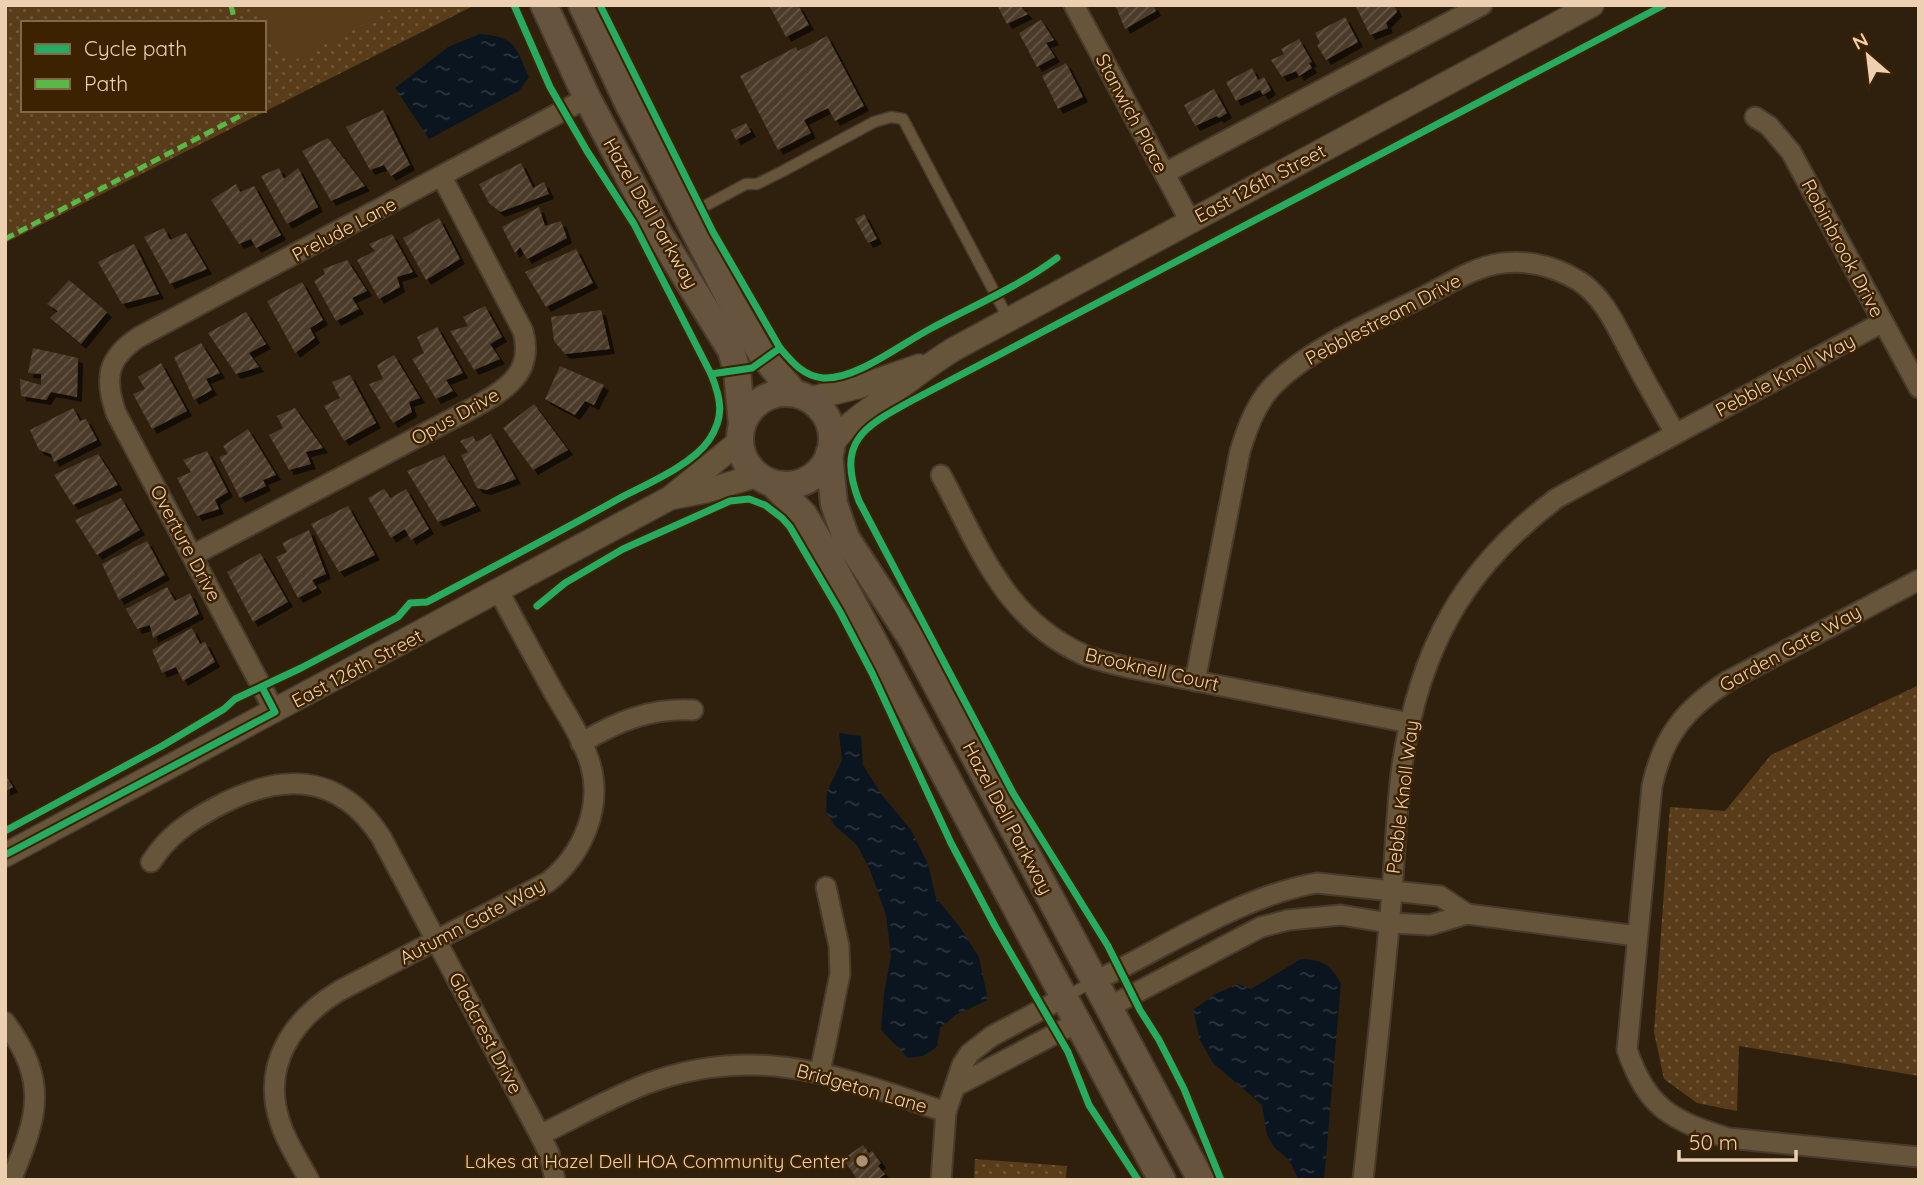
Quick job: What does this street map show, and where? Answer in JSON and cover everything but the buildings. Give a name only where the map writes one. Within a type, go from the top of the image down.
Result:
[{"type":"main road","name":"Hazel Dell Parkway","points":[[544,5],[587,98],[659,234],[731,350],[737,371],[741,433]]},
{"type":"main road","name":"Hazel Dell Parkway","points":[[582,5],[686,216],[756,345],[801,396]]},
{"type":"main road","points":[[777,394],[801,396],[821,408],[829,421],[831,449],[820,469],[806,480],[789,485],[765,479],[747,463],[741,433],[750,410],[762,400],[777,394]]},
{"type":"main road","name":"Hazel Dell Parkway","points":[[831,449],[834,504],[846,538],[913,641],[1095,981],[1093,1014],[1163,1180]]},
{"type":"main road","name":"Hazel Dell Parkway","points":[[765,479],[797,508],[817,536],[1065,997],[1093,1014],[1201,1180]]},
{"type":"street","name":"Stanwich Place","points":[[1074,5],[1191,220]]},
{"type":"street","points":[[1165,173],[1482,5]]},
{"type":"street","name":"East 126th Street","points":[[831,449],[849,424],[929,364],[1563,12],[1592,5]]},
{"type":"street","name":"Prelude Lane","points":[[110,370],[125,346],[139,337],[587,98]]},
{"type":"street","name":"Robinbrook Drive","points":[[1755,117],[1769,126],[1791,152],[1919,388]]},
{"type":"street","name":"Opus Drive","points":[[193,555],[471,409],[502,391],[515,379],[526,350],[523,331],[442,177]]},
{"type":"street","name":"Pebblestream Drive","points":[[1195,681],[1240,450],[1247,428],[1268,391],[1280,379],[1293,368],[1354,331],[1477,270],[1502,263],[1531,262],[1554,269],[1581,282],[1602,302],[1675,433]]},
{"type":"street","name":"Pebble Knoll Way","points":[[1363,1180],[1402,768],[1410,723],[1428,659],[1459,599],[1518,529],[1557,498],[1883,322]]},
{"type":"street","name":"East 126th Street","points":[[801,396],[851,389],[896,372],[929,364]]},
{"type":"street","name":"Overture Drive","points":[[110,370],[108,384],[116,413],[275,712]]},
{"type":"street","name":"East 126th Street","points":[[5,855],[670,498],[741,433]]},
{"type":"street","name":"Brooknell Court","points":[[941,475],[1007,594],[1040,629],[1086,656],[1130,668],[1410,723]]},
{"type":"street","name":"East 126th Street","points":[[670,498],[765,479]]},
{"type":"street","name":"Garden Gate Way","points":[[1919,580],[1728,681],[1700,699],[1677,724],[1656,766],[1651,786],[1627,1050],[1636,1076],[1652,1100],[1679,1120],[1728,1138],[1919,1157]]},
{"type":"street","name":"Autumn Gate Way","points":[[309,1180],[283,1131],[276,1105],[277,1070],[287,1041],[301,1021],[321,1002],[548,881],[567,864],[585,834],[592,814],[594,797],[589,762],[499,592]]},
{"type":"street","points":[[581,743],[623,720],[645,713],[669,709],[693,710]]},
{"type":"street","name":"Gladcrest Drive","points":[[150,862],[180,827],[237,795],[257,788],[279,783],[314,786],[341,797],[358,809],[374,826],[540,1135],[549,1153],[555,1180]]},
{"type":"street","points":[[1095,981],[1240,907],[1297,886],[1317,883],[1440,896],[1466,914]]},
{"type":"street","points":[[820,1072],[840,974],[839,946],[826,887]]},
{"type":"street","points":[[956,1086],[1261,927],[1288,920],[1341,915],[1389,923],[1430,925],[1466,914],[1637,936]]},
{"type":"street","points":[[941,1180],[946,1112],[962,1065],[979,1045],[1065,997]]},
{"type":"street","points":[[5,1022],[26,1054],[34,1081],[35,1105],[32,1128],[11,1180]]},
{"type":"street","name":"Bridgeton Lane","points":[[540,1135],[646,1084],[709,1067],[741,1064],[820,1072],[946,1112]]},
{"type":"lane","points":[[686,216],[746,184],[757,184],[783,171],[874,122],[891,117],[903,119],[1008,318]]},
{"type":"lane","points":[[1065,997],[1095,981]]},
{"type":"shaded area","points":[[5,5],[475,5],[266,111],[266,21],[21,21],[21,112],[264,112],[5,243]]},
{"type":"shaded area","points":[[253,5],[400,5],[293,61],[266,31],[266,21],[260,21]]},
{"type":"shaded area","points":[[1919,685],[1919,1076],[1739,1046],[1737,1111],[1697,1103],[1664,1079],[1654,1032],[1670,807],[1725,811],[1771,755]]},
{"type":"shaded area","points":[[975,1159],[1067,1166],[1066,1180],[974,1180]]},
{"type":"water","points":[[480,34],[501,38],[513,45],[529,77],[519,91],[429,139],[395,88],[448,47]]},
{"type":"water","points":[[839,733],[861,736],[863,765],[882,795],[911,830],[928,864],[936,898],[960,927],[979,957],[988,1000],[957,1014],[940,1028],[937,1047],[923,1056],[908,1058],[881,1030],[891,956],[886,915],[870,870],[857,845],[835,826],[826,811],[827,792],[842,760]]},
{"type":"water","points":[[1301,959],[1325,964],[1341,983],[1324,1180],[1299,1180],[1289,1160],[1275,1148],[1267,1135],[1262,1105],[1213,1063],[1200,1040],[1193,1010],[1215,994],[1238,984],[1251,989]]},
{"type":"marked path","points":[[231,5],[235,21]]},
{"type":"marked path","points":[[5,239],[245,112]]},
{"type":"cycle path","points":[[5,831],[162,746],[224,709],[235,699],[398,617],[410,603],[427,602],[668,473],[692,458],[709,440],[717,423],[720,407],[711,374],[634,224],[550,87],[514,5]]},
{"type":"cycle path","points":[[600,5],[713,232],[780,348],[752,368],[711,374]]},
{"type":"cycle path","points":[[1221,1180],[1184,1089],[1159,1040],[1140,1010],[1108,946],[1013,793],[859,501],[853,481],[853,450],[868,428],[911,401],[1664,5]]},
{"type":"cycle path","points":[[780,348],[798,368],[816,377],[836,377],[850,373],[1011,287],[1057,258]]},
{"type":"cycle path","points":[[537,606],[565,583],[623,549],[730,501],[749,499],[765,505],[782,518],[840,612],[872,673],[951,843],[995,926],[1068,1052],[1089,1105],[1138,1180]]},
{"type":"cycle path","points":[[5,855],[275,712],[262,687]]},
{"type":"place","name":"Lakes at Hazel Dell HOA Community Center","points":[[862,1161]]}]
